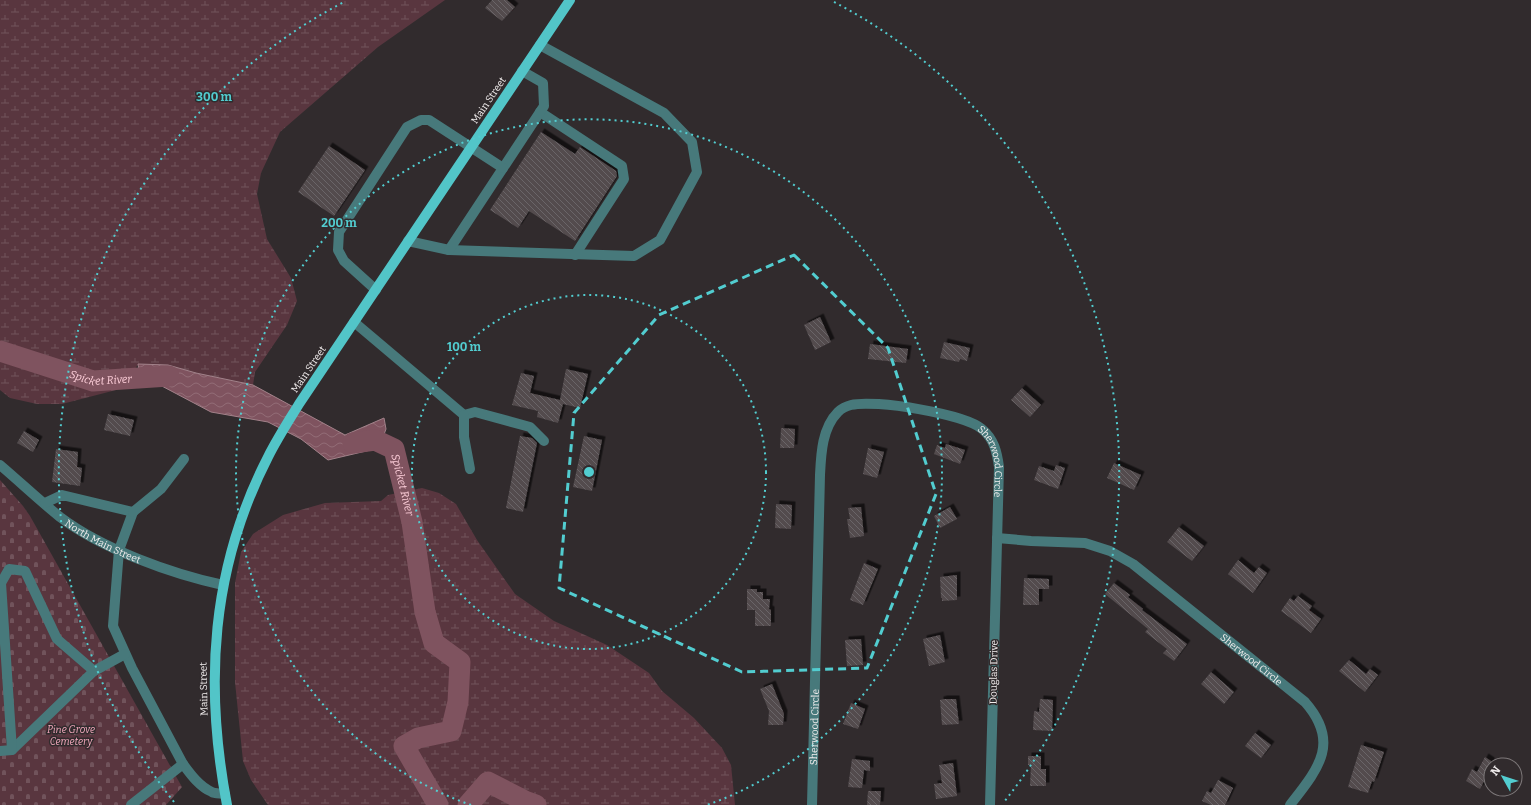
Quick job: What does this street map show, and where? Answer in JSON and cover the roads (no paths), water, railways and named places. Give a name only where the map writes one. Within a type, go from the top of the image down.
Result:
[{"type":"main road","name":"Main Street","points":[[227,805],[220,767],[216,726],[214,684],[216,630],[228,562],[245,508],[268,457],[299,404],[570,0]]},
{"type":"street","points":[[408,241],[449,250],[634,256],[660,240],[697,172],[692,142],[664,113],[540,45]]},
{"type":"street","points":[[449,250],[544,106],[543,83],[522,72]]},
{"type":"street","points":[[540,112],[622,166],[624,179],[575,254]]},
{"type":"street","points":[[376,290],[344,261],[338,250],[339,232],[407,127],[421,120],[429,120],[503,168]]},
{"type":"street","points":[[354,322],[464,415],[464,437],[470,469]]},
{"type":"street","name":"Sherwood Circle","points":[[812,805],[820,475],[822,448],[830,422],[839,411],[852,405],[865,404],[892,406],[932,412],[960,418],[973,423],[982,429],[993,442],[998,454],[997,538],[1085,543],[1110,551],[1133,564],[1305,702],[1321,725],[1324,739],[1322,753],[1318,766],[1311,778],[1290,805]]},
{"type":"street","points":[[464,415],[475,412],[520,426],[530,427],[544,441]]},
{"type":"street","points":[[184,459],[161,489],[133,512],[120,550],[113,626],[132,668],[183,764],[192,776],[212,793],[225,794]]},
{"type":"street","name":"North Main Street","points":[[0,465],[60,517],[84,533],[137,558],[202,580],[223,585]]},
{"type":"street","points":[[45,503],[62,495],[133,512]]},
{"type":"street","name":"Douglas Drive","points":[[990,805],[997,538]]},
{"type":"street","points":[[12,750],[1,583],[9,570],[25,571],[57,640],[94,671]]},
{"type":"street","points":[[0,751],[12,750],[94,671],[125,654]]},
{"type":"street","points":[[132,805],[183,764]]},
{"type":"water","points":[[138,364],[168,365],[196,373],[253,385],[345,435],[384,418],[386,429],[379,448],[328,460],[301,439],[268,422],[211,412],[158,384],[141,383]]},
{"type":"waterway","name":"Spicket River","points":[[0,351],[93,381],[169,376]]},
{"type":"waterway","name":"Spicket River","points":[[353,443],[375,440],[394,449],[412,522],[425,612],[434,643],[460,662],[458,702],[451,731],[418,738],[404,746],[438,805]]},
{"type":"waterway","name":"Spicket River","points":[[468,805],[488,782],[536,805]]},
{"type":"park label","name":"Pine Grove Cemetery","points":[[71,734]]}]
